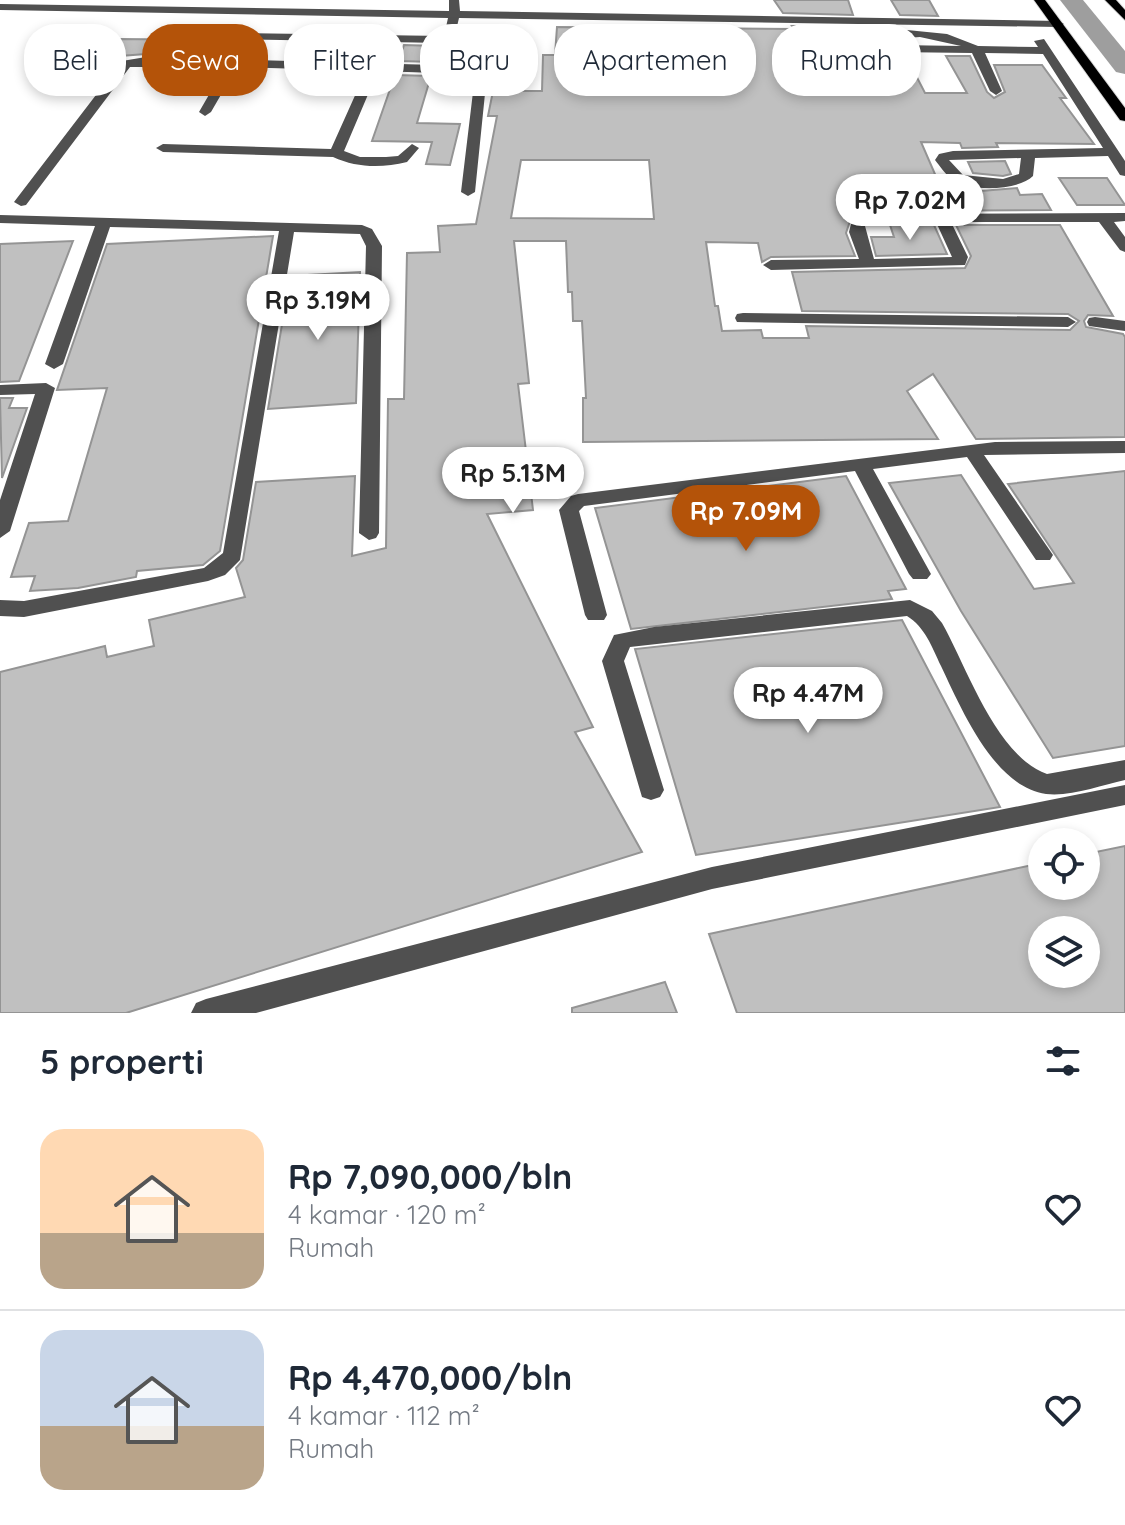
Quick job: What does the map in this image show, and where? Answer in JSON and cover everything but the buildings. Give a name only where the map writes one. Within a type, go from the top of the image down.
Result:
[{"type":"main road","points":[[1039,0],[1125,117]]},
{"type":"main road","points":[[1110,0],[1125,17]]},
{"type":"lane","points":[[1,11],[25,0],[195,6],[372,4],[382,0]]},
{"type":"lane","points":[[452,24],[456,15],[454,0]]},
{"type":"lane","points":[[656,3],[665,19]]},
{"type":"lane","points":[[1,11],[247,16]]},
{"type":"lane","points":[[155,24],[165,18],[456,15],[1058,24]]},
{"type":"lane","points":[[241,24],[247,16]]},
{"type":"lane","points":[[1028,24],[1125,172]]},
{"type":"lane","points":[[996,91],[976,50],[948,37],[886,37],[887,44],[893,48],[976,50],[1048,51]]},
{"type":"lane","points":[[268,47],[420,41]]},
{"type":"lane","points":[[21,202],[126,64],[142,62]]},
{"type":"lane","points":[[205,112],[214,96]]},
{"type":"lane","points":[[336,153],[361,96]]},
{"type":"lane","points":[[468,192],[478,96]]},
{"type":"lane","points":[[163,148],[336,153],[350,159],[393,160],[402,159],[412,148]]},
{"type":"lane","points":[[1028,154],[1026,176],[1021,181],[1010,183],[958,178],[942,160],[953,155],[1110,152]]},
{"type":"lane","points":[[868,264],[857,232],[858,224],[864,219],[1125,217]]},
{"type":"lane","points":[[771,265],[959,262],[960,257],[941,218]]},
{"type":"lane","points":[[1103,218],[1125,247]]},
{"type":"lane","points":[[0,219],[367,232],[374,246],[369,533]]},
{"type":"lane","points":[[54,364],[104,222]]},
{"type":"lane","points":[[0,608],[24,609],[208,574],[218,570],[233,555],[287,227]]},
{"type":"lane","points":[[743,318],[1068,322]]},
{"type":"lane","points":[[1095,322],[1125,326]]},
{"type":"lane","points":[[0,390],[46,388],[0,531]]},
{"type":"lane","points":[[596,615],[569,510],[578,500],[972,451],[1125,447]]},
{"type":"lane","points":[[972,451],[1043,555]]},
{"type":"lane","points":[[861,465],[920,574]]},
{"type":"lane","points":[[651,790],[613,661],[622,641],[910,608],[924,616],[934,629],[999,752],[1018,771],[1046,784],[1125,770]]},
{"type":"lane","points":[[206,1013],[712,878],[1125,795]]},
{"type":"waterway","points":[[1071,0],[1125,67]]}]
